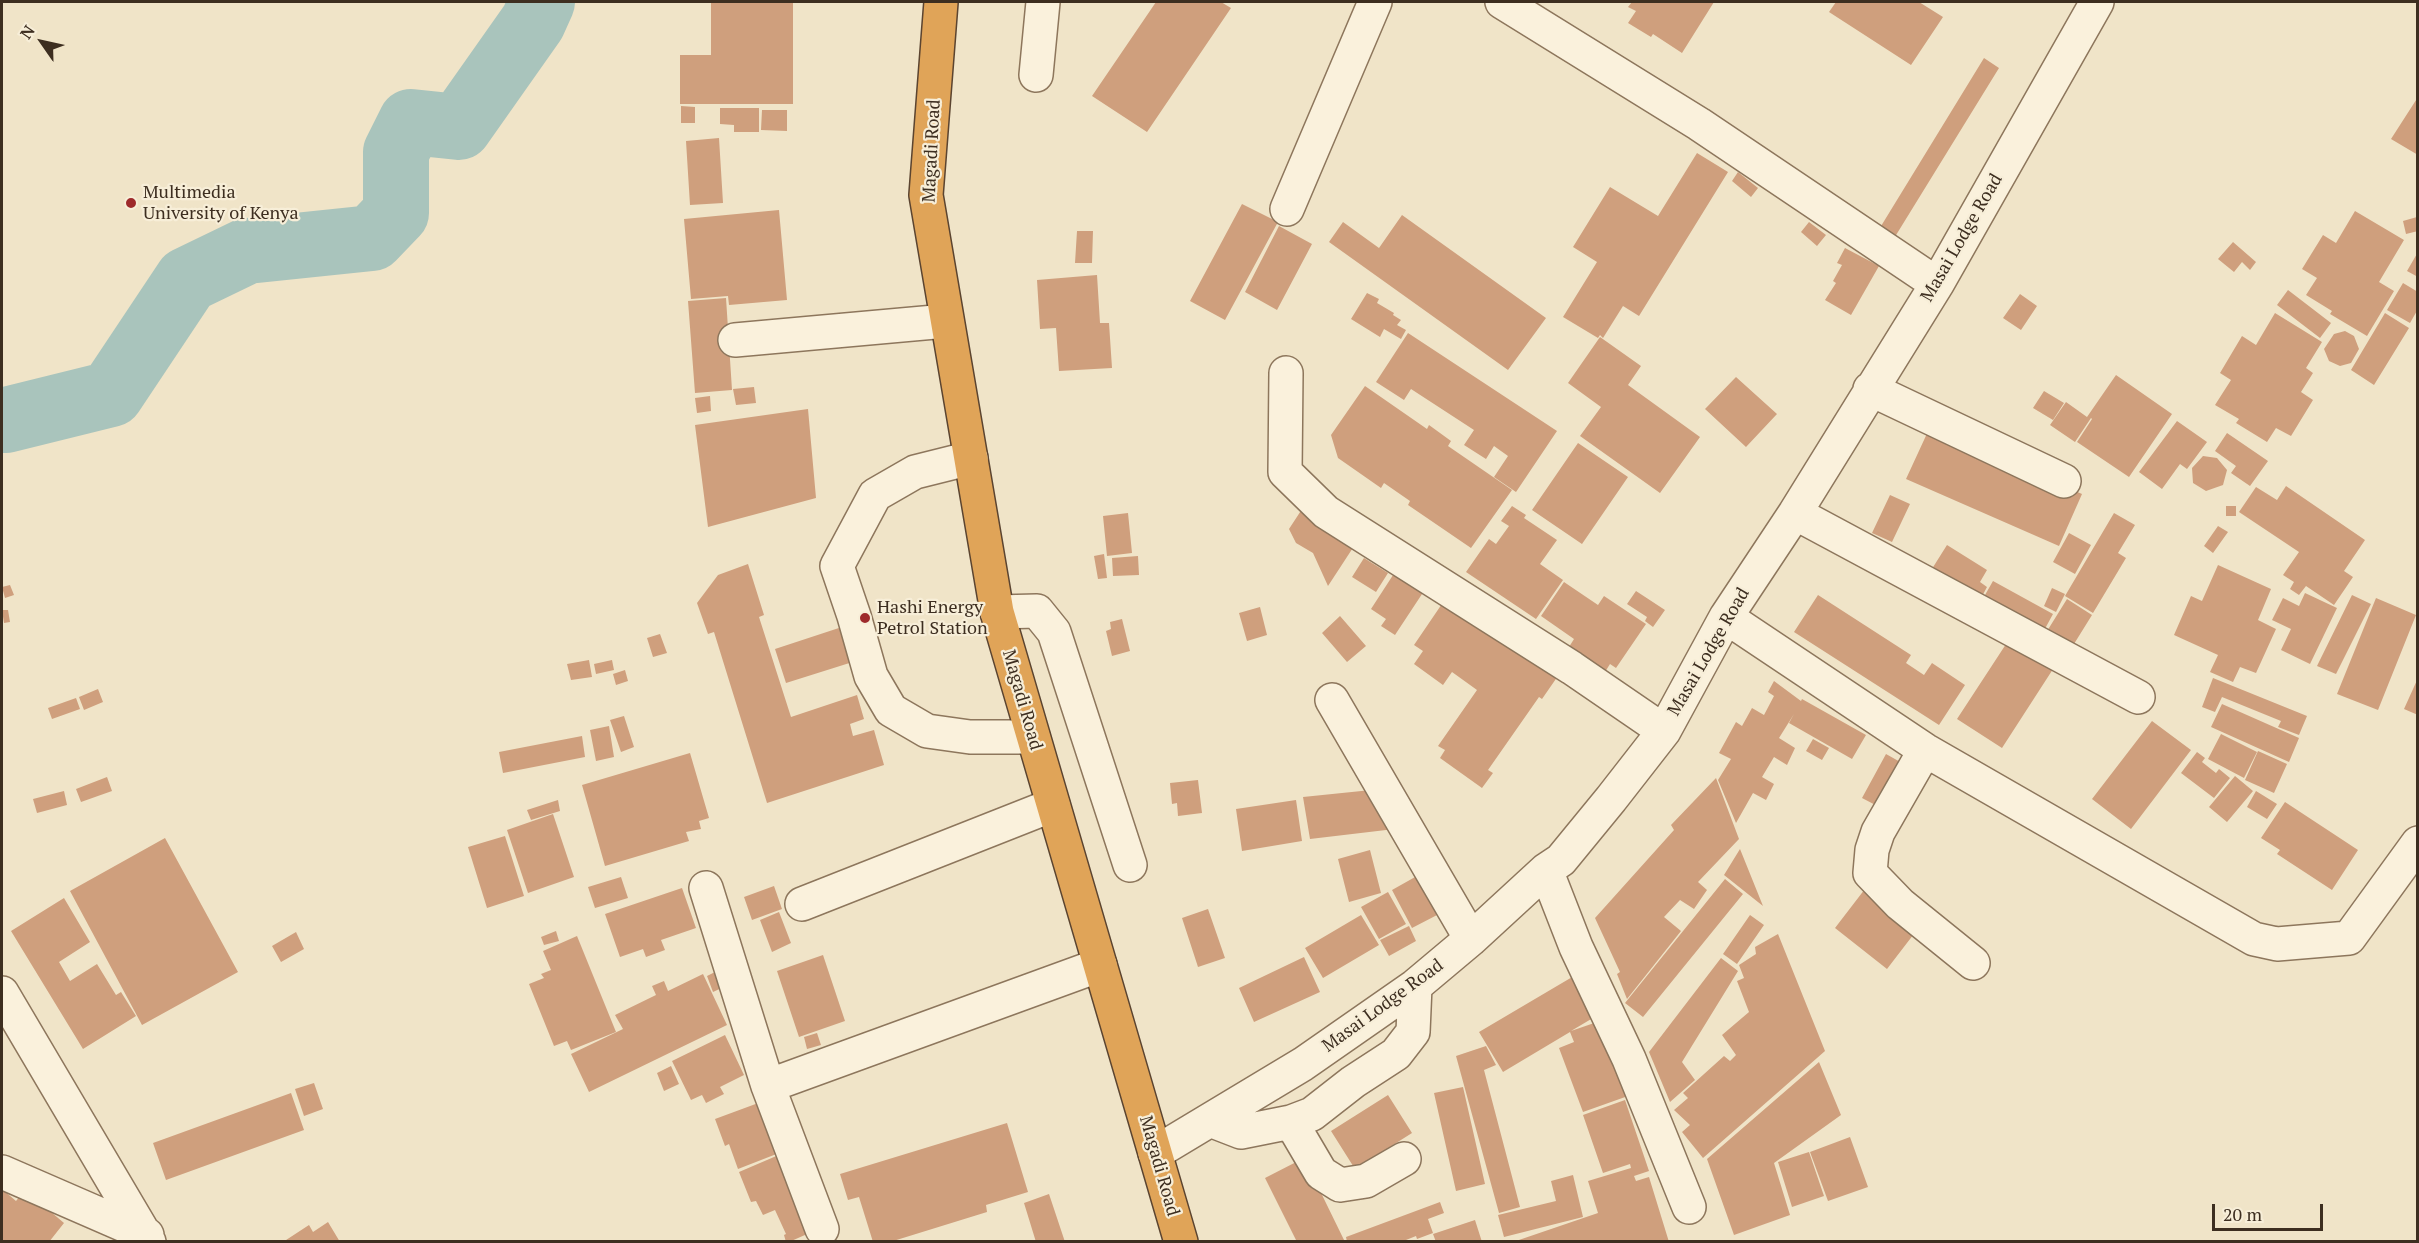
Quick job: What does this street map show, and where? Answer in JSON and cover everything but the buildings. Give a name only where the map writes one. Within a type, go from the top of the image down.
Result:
[{"type":"highway","name":"Magadi Road","points":[[941,2],[926,195],[997,612],[1180,1242]]},
{"type":"street","points":[[1036,75],[1043,2]]},
{"type":"street","points":[[1287,209],[1376,2]]},
{"type":"street","name":"Masai Lodge Road","points":[[1155,1153],[1304,1064],[1415,986],[1472,939],[1546,870],[1561,860],[1664,731],[1726,617],[1795,513],[1937,284],[2097,2]]},
{"type":"street","points":[[1520,6],[1937,284]]},
{"type":"street","points":[[735,340],[946,321]]},
{"type":"street","points":[[1286,373],[1285,472],[1326,512],[1572,668],[1664,731]]},
{"type":"street","points":[[1870,389],[2064,481]]},
{"type":"street","points":[[971,458],[915,472],[875,495],[837,566],[871,676],[891,710],[927,731],[970,737],[1033,737]]},
{"type":"street","points":[[1795,513],[2138,697]]},
{"type":"street","points":[[997,612],[1037,611],[1054,632],[1130,865]]},
{"type":"street","points":[[1726,617],[1925,750],[2254,939],[2277,944],[2349,938],[2418,843]]},
{"type":"street","points":[[1332,700],[1472,939]]},
{"type":"street","points":[[1925,750],[1878,832],[1872,850],[1870,873],[1899,904],[1973,963]]},
{"type":"street","points":[[802,904],[1053,806]]},
{"type":"street","points":[[1546,870],[1576,947],[1629,1059],[1689,1208]]},
{"type":"street","points":[[706,888],[768,1086],[822,1229]]},
{"type":"street","points":[[768,1086],[1100,965]]},
{"type":"street","points":[[1210,1120],[1241,1132],[1291,1122],[1312,1114],[1353,1082],[1396,1054],[1413,1032],[1415,986]]},
{"type":"street","points":[[2,993],[148,1238]]},
{"type":"street","points":[[1291,1122],[1322,1173],[1340,1185],[1366,1181],[1404,1159]]},
{"type":"street","points":[[2,1172],[148,1238]]},
{"type":"waterway","points":[[2,420],[111,394],[187,280],[247,251],[372,238],[396,213],[396,152],[411,122],[459,127],[533,22],[542,2]]},
{"type":"place","name":"Multimedia University of Kenya","points":[[131,203]]},
{"type":"place","name":"Hashi Energy Petrol Station","points":[[865,618]]}]
